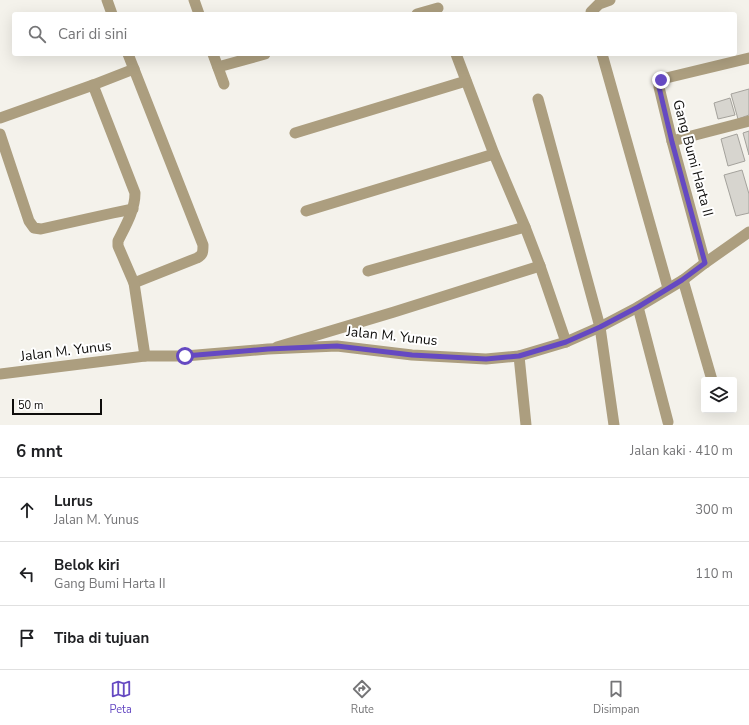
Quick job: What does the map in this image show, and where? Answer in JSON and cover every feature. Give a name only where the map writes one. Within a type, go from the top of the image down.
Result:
[{"type":"street","points":[[107,0],[111,12]]},
{"type":"street","points":[[194,0],[198,12]]},
{"type":"street","points":[[591,12],[599,4],[610,0]]},
{"type":"street","points":[[423,12],[438,7]]},
{"type":"street","points":[[129,56],[203,245],[204,251],[202,256],[134,283]]},
{"type":"street","points":[[214,56],[224,84]]},
{"type":"street","points":[[218,67],[258,56]]},
{"type":"street","points":[[457,56],[494,154],[540,266],[566,342]]},
{"type":"street","points":[[603,56],[668,288]]},
{"type":"street","name":"Gang Bumi Harta II","points":[[705,263],[672,142],[659,82],[662,79],[749,58]]},
{"type":"street","points":[[0,118],[134,70]]},
{"type":"street","points":[[295,133],[466,81]]},
{"type":"street","points":[[93,85],[135,193],[133,209],[118,241],[120,250],[134,283],[145,356]]},
{"type":"street","points":[[538,99],[600,327],[614,425]]},
{"type":"street","points":[[672,142],[749,121]]},
{"type":"street","points":[[0,134],[4,164],[29,221],[34,228],[41,229],[133,209]]},
{"type":"street","points":[[306,212],[494,154]]},
{"type":"street","points":[[368,271],[525,227]]},
{"type":"street","name":"Jalan M. Yunus","points":[[0,374],[145,356],[185,356],[268,349],[337,346],[412,355],[486,359],[519,356],[566,342],[600,327],[638,307],[682,280],[749,232]]},
{"type":"street","points":[[268,349],[394,312],[540,266]]},
{"type":"street","points":[[682,280],[711,377]]},
{"type":"street","points":[[638,307],[668,422]]},
{"type":"street","points":[[519,356],[526,425]]},
{"type":"building","points":[[749,89],[749,115],[738,119],[731,94]]},
{"type":"building","points":[[730,98],[735,115],[718,119],[714,103]]},
{"type":"building","points":[[749,131],[749,155],[743,133]]},
{"type":"building","points":[[737,134],[745,161],[728,166],[721,139]]},
{"type":"building","points":[[742,170],[749,194],[749,213],[736,216],[724,175]]},
{"type":"route","points":[[185,356],[268,349],[337,346],[412,355],[486,359],[519,356],[566,342],[600,327],[638,307],[682,280],[705,263],[672,142],[659,87],[659,82],[661,80]]}]
